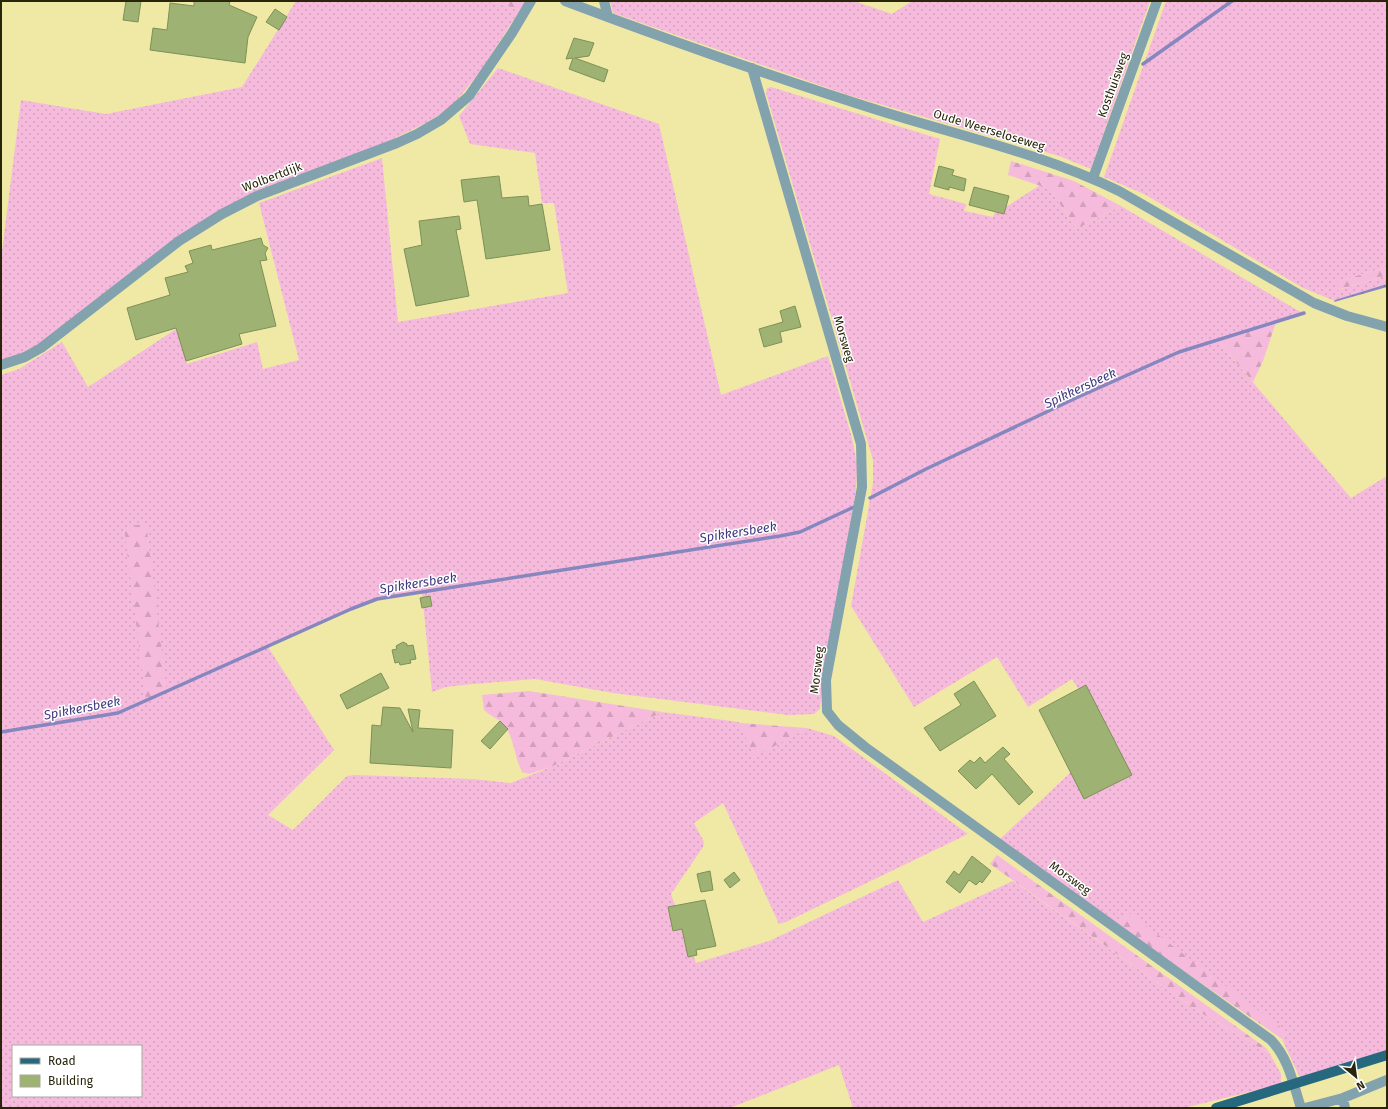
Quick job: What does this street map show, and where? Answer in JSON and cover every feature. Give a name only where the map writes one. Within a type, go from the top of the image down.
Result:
[{"type":"main road","points":[[1216,1108],[1294,1086],[1387,1055]]},
{"type":"street","name":"Wolbertdijk","points":[[1,365],[25,357],[41,348],[179,241],[236,205],[397,143],[417,134],[441,120],[469,96],[512,33],[531,1]]},
{"type":"street","name":"Oude Weerseloseweg","points":[[565,1],[752,68],[887,113],[1008,148],[1093,178],[1119,191],[1314,303],[1347,316],[1387,327]]},
{"type":"street","points":[[604,1],[608,17]]},
{"type":"street","name":"Kosthuisweg","points":[[1093,178],[1157,1]]},
{"type":"street","name":"Morsweg","points":[[752,68],[861,444],[862,487],[826,680],[827,711],[838,725],[865,748],[1270,1040],[1280,1049],[1289,1068],[1301,1108]]},
{"type":"street","points":[[1305,1108],[1344,1103],[1387,1080]]},
{"type":"green space","points":[[296,1],[492,1],[520,10],[480,72],[453,105],[430,121],[366,152],[258,191],[18,358],[1,363],[1,259],[21,100],[106,114],[242,87]]},
{"type":"green space","points":[[492,1],[527,1],[520,10]]},
{"type":"green space","points":[[610,1],[854,1],[892,14],[912,1],[1150,1],[1091,169],[1059,156],[848,95],[613,13]]},
{"type":"green space","points":[[1166,1],[1387,1],[1387,267],[1339,281],[1338,290],[1387,275],[1387,284],[1335,301],[1303,288],[1144,194],[1104,177]]},
{"type":"green space","points":[[498,68],[659,124],[721,395],[828,356],[852,438],[857,464],[856,490],[822,689],[820,709],[814,714],[788,715],[613,693],[535,679],[446,687],[432,692],[422,593],[377,599],[351,609],[268,647],[334,750],[268,815],[293,830],[347,776],[473,779],[511,783],[551,767],[662,712],[739,722],[755,756],[807,728],[834,736],[968,834],[779,924],[723,803],[694,823],[704,842],[703,847],[671,894],[696,963],[769,941],[898,880],[923,922],[1013,881],[1196,1010],[1270,1054],[1281,1074],[1281,1084],[1184,1108],[853,1108],[839,1065],[730,1108],[1,1108],[1,375],[19,369],[62,342],[88,387],[176,329],[187,364],[257,342],[263,369],[299,360],[259,203],[382,158],[398,322],[568,293],[554,203],[542,203],[535,153],[470,144],[459,116]]},
{"type":"green space","points":[[771,87],[940,139],[929,194],[966,204],[964,211],[993,217],[996,210],[1009,205],[1040,185],[1050,189],[1076,229],[1121,206],[1304,313],[1217,340],[1351,498],[1387,476],[1387,1051],[1301,1080],[1282,1039],[1287,1032],[1113,922],[999,840],[1109,736],[1072,679],[1028,707],[997,657],[914,707],[851,606],[873,483],[873,460],[766,93],[767,88]]},
{"type":"green space","points":[[1011,161],[1074,181],[1121,206],[1076,229],[1050,189],[1008,175]]},
{"type":"green space","points":[[1387,267],[1387,275],[1337,290],[1335,287],[1335,283],[1339,281]]},
{"type":"green space","points":[[1276,322],[1263,361],[1253,382],[1217,340]]},
{"type":"green space","points":[[146,523],[167,692],[146,701],[124,528]]},
{"type":"green space","points":[[529,691],[662,712],[551,767],[529,774],[522,772],[519,766],[508,730],[504,725],[484,710],[482,695]]},
{"type":"green space","points":[[739,723],[807,728],[755,757]]},
{"type":"green space","points":[[997,855],[1266,1048],[1270,1054],[1196,1010],[990,864]]},
{"type":"green space","points":[[1129,913],[1287,1032],[1282,1039],[1113,922]]},
{"type":"water","points":[[1387,284],[1387,287],[1334,302],[1335,300]]},
{"type":"building","points":[[126,1],[141,1],[138,22],[123,20]]},
{"type":"building","points":[[194,1],[230,1],[229,5],[257,17],[248,37],[245,63],[150,50],[153,28],[167,30],[170,3],[194,6]]},
{"type":"building","points":[[275,9],[287,17],[279,30],[266,22]]},
{"type":"building","points":[[574,38],[594,43],[589,56],[575,58],[608,70],[604,82],[569,69],[573,58],[566,59]]},
{"type":"building","points":[[939,166],[954,170],[952,175],[966,179],[964,191],[949,187],[949,190],[934,186]]},
{"type":"building","points":[[499,176],[502,198],[528,196],[529,206],[542,204],[550,250],[486,259],[477,200],[464,202],[461,180]]},
{"type":"building","points":[[974,187],[1009,196],[1004,214],[969,205]]},
{"type":"building","points":[[459,216],[461,229],[456,230],[469,296],[416,306],[404,249],[422,245],[419,221]]},
{"type":"building","points":[[261,238],[263,245],[268,248],[265,253],[267,260],[260,261],[276,326],[239,334],[242,344],[186,361],[176,328],[136,340],[127,308],[170,295],[165,278],[188,272],[185,266],[193,263],[189,251],[211,245],[212,250]]},
{"type":"building","points":[[795,306],[801,327],[780,332],[782,342],[764,347],[759,329],[783,322],[780,311]]},
{"type":"building","points":[[430,596],[432,606],[422,608],[420,598]]},
{"type":"building","points":[[403,642],[407,644],[407,646],[413,645],[416,659],[410,660],[411,663],[400,665],[399,662],[395,663],[392,650],[397,649],[396,646]]},
{"type":"building","points":[[381,673],[389,688],[347,709],[340,695]]},
{"type":"building","points":[[974,681],[996,716],[940,751],[924,728],[961,705],[954,694]]},
{"type":"building","points":[[1086,685],[1132,775],[1084,799],[1039,710]]},
{"type":"building","points":[[383,707],[400,708],[413,732],[408,709],[420,710],[418,728],[453,730],[451,768],[370,763],[372,725],[381,726]]},
{"type":"building","points":[[500,721],[508,729],[490,749],[481,741]]},
{"type":"building","points":[[1003,747],[1010,754],[1004,759],[1033,792],[1019,805],[992,774],[976,789],[958,771],[970,760],[974,763],[980,757],[985,763]]},
{"type":"building","points":[[972,856],[991,871],[982,883],[980,881],[976,885],[969,880],[960,893],[946,882],[954,871],[959,875]]},
{"type":"building","points":[[710,871],[713,890],[701,892],[697,874]]},
{"type":"building","points":[[734,872],[740,880],[730,888],[724,880]]},
{"type":"building","points":[[705,900],[716,946],[696,950],[697,955],[688,957],[682,929],[673,931],[668,907]]},
{"type":"waterway","points":[[1143,64],[1232,1]]},
{"type":"waterway","name":"Spikkersbeek","points":[[870,498],[926,469],[1076,398],[1179,352],[1304,313]]},
{"type":"waterway","name":"Spikkersbeek","points":[[1,732],[118,713],[351,609],[377,599],[780,536],[800,532],[854,507]]}]
